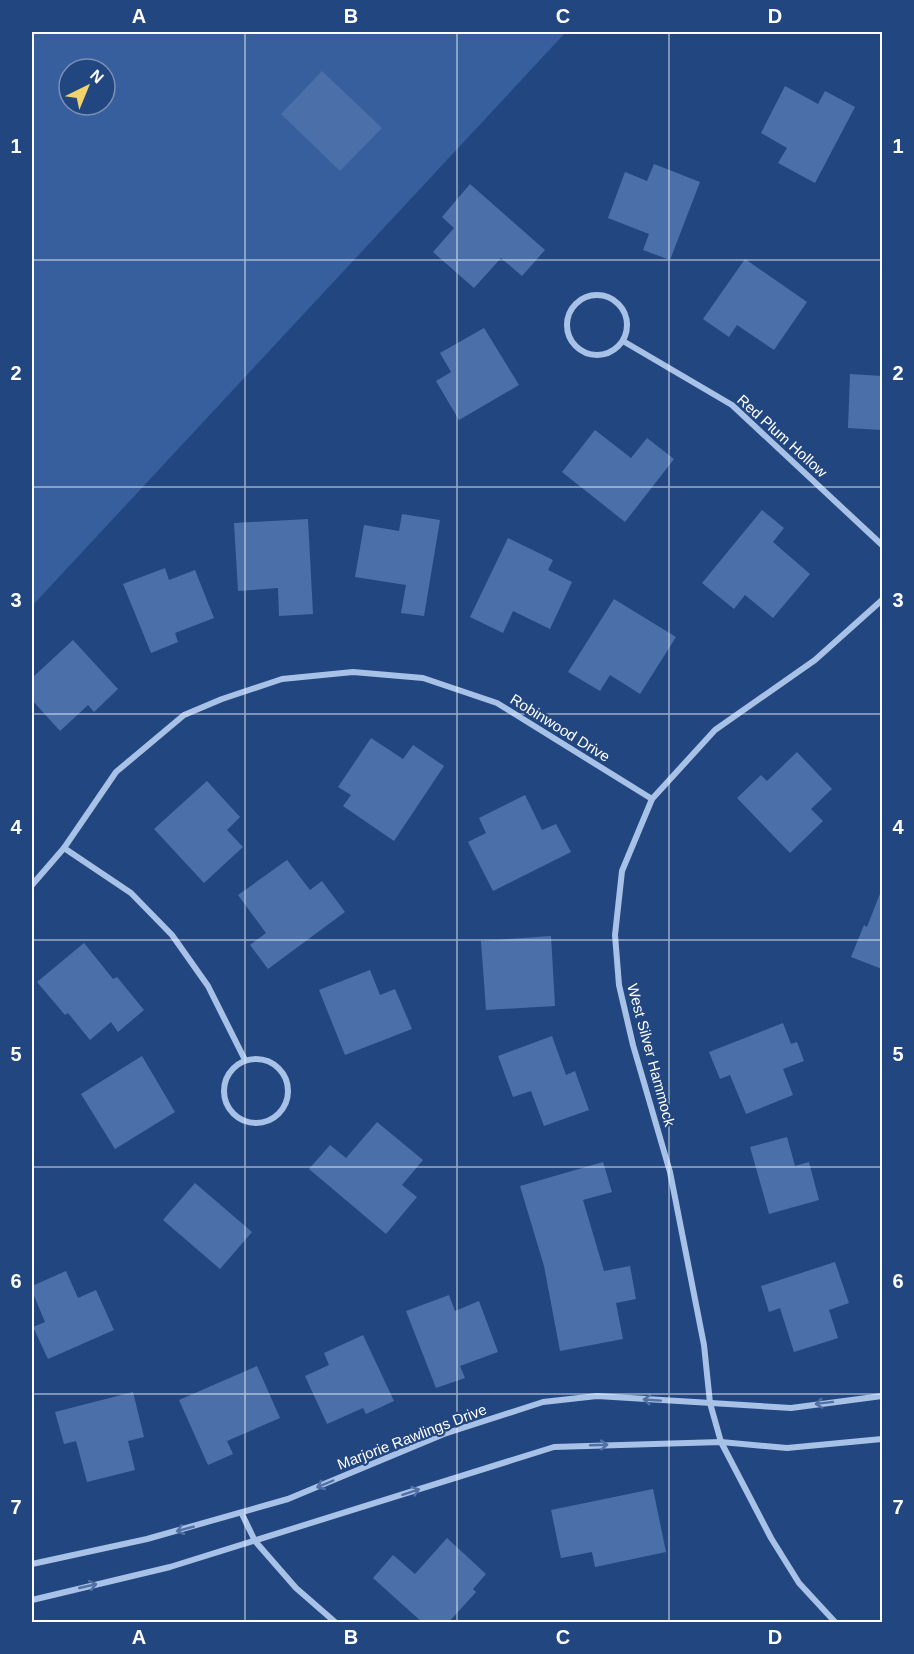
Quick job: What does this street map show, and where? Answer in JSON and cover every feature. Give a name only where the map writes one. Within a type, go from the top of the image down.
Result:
[{"type":"street","points":[[593,295],[605,296],[615,302],[625,315],[627,324],[623,341],[612,352],[599,356],[587,354],[574,345],[568,336],[566,326],[568,315],[584,298],[593,295]]},
{"type":"street","name":"Red Plum Hollow","points":[[623,341],[732,405],[882,545]]},
{"type":"street","name":"West Silver Hammock","points":[[835,1623],[799,1583],[771,1538],[721,1442],[710,1403],[704,1345],[670,1172],[633,1045],[619,985],[615,936],[622,871],[652,799],[715,730],[815,660],[882,600]]},
{"type":"street","name":"Robinwood Drive","points":[[32,885],[64,848],[116,772],[184,716],[222,699],[282,679],[353,672],[423,678],[497,703],[652,799]]},
{"type":"street","points":[[64,848],[131,893],[172,935],[208,986],[245,1060]]},
{"type":"street","points":[[255,1058],[264,1060],[278,1067],[284,1076],[288,1089],[287,1098],[280,1113],[268,1121],[256,1123],[243,1120],[231,1111],[225,1102],[226,1077],[235,1066],[245,1060],[255,1058]]},
{"type":"street","name":"Marjorie Rawlings Drive","points":[[32,1564],[147,1539],[242,1514],[288,1499],[444,1434],[543,1402],[597,1396],[791,1408],[882,1396]]},
{"type":"street","points":[[32,1600],[170,1567],[554,1447],[721,1442],[787,1448],[882,1439]]},
{"type":"street","points":[[242,1514],[255,1541],[296,1588],[335,1623]]},
{"type":"shaded area","points":[[32,32],[566,32],[32,606]]},
{"type":"building","points":[[322,71],[382,128],[340,171],[281,114]]},
{"type":"building","points":[[785,86],[818,104],[825,91],[855,107],[815,183],[778,163],[787,148],[761,133]]},
{"type":"building","points":[[654,164],[700,182],[670,260],[643,250],[649,234],[608,218],[625,172],[647,181]]},
{"type":"building","points":[[470,184],[545,250],[522,276],[501,258],[474,288],[433,252],[454,228],[442,217]]},
{"type":"building","points":[[745,259],[807,302],[774,350],[737,325],[729,337],[703,319]]},
{"type":"building","points":[[484,328],[519,385],[459,420],[436,381],[451,372],[440,353]]},
{"type":"building","points":[[850,374],[882,376],[882,430],[848,428]]},
{"type":"building","points":[[595,430],[631,458],[647,438],[674,459],[625,522],[562,472]]},
{"type":"building","points":[[762,510],[784,528],[773,542],[810,574],[773,618],[745,595],[734,609],[702,583]]},
{"type":"building","points":[[402,514],[440,520],[424,616],[401,613],[406,585],[355,577],[364,525],[399,531]]},
{"type":"building","points":[[308,519],[313,614],[279,616],[278,588],[238,591],[234,523]]},
{"type":"building","points":[[508,538],[553,560],[548,570],[572,582],[550,629],[513,611],[503,633],[470,617]]},
{"type":"building","points":[[165,568],[169,580],[195,570],[214,618],[175,633],[178,642],[151,653],[123,584]]},
{"type":"building","points":[[614,599],[676,637],[640,694],[610,675],[600,691],[568,672]]},
{"type":"building","points":[[73,640],[118,689],[94,712],[88,705],[60,731],[32,700],[32,678]]},
{"type":"building","points":[[371,738],[403,759],[413,745],[444,766],[394,841],[343,806],[351,795],[338,787]]},
{"type":"building","points":[[797,752],[832,789],[811,809],[823,821],[790,853],[737,798],[761,775],[767,781]]},
{"type":"building","points":[[207,781],[240,817],[227,830],[243,847],[204,883],[154,829]]},
{"type":"building","points":[[525,795],[542,830],[556,824],[571,852],[493,891],[468,842],[486,833],[479,818]]},
{"type":"building","points":[[287,860],[310,890],[322,881],[345,912],[268,969],[250,945],[266,933],[238,895]]},
{"type":"building","points":[[881,891],[882,969],[851,957],[864,925],[867,927]]},
{"type":"building","points":[[551,936],[555,1006],[486,1010],[481,941]]},
{"type":"building","points":[[84,943],[113,979],[117,977],[144,1010],[118,1032],[111,1022],[90,1040],[68,1013],[65,1015],[37,982]]},
{"type":"building","points":[[370,970],[380,995],[395,989],[412,1029],[345,1055],[319,990]]},
{"type":"building","points":[[783,1023],[791,1044],[797,1042],[804,1061],[783,1069],[793,1095],[746,1114],[730,1075],[720,1079],[709,1052]]},
{"type":"building","points":[[552,1036],[566,1075],[575,1071],[589,1110],[544,1126],[531,1091],[513,1097],[498,1056]]},
{"type":"building","points":[[142,1056],[175,1112],[115,1149],[81,1094]]},
{"type":"building","points":[[377,1122],[423,1160],[402,1185],[417,1197],[386,1234],[309,1169],[330,1145],[346,1158]]},
{"type":"building","points":[[787,1137],[795,1166],[809,1162],[819,1200],[769,1214],[750,1147]]},
{"type":"building","points":[[603,1162],[612,1192],[583,1200],[604,1271],[630,1266],[636,1299],[616,1303],[623,1339],[560,1351],[544,1266],[520,1186]]},
{"type":"building","points":[[195,1183],[252,1232],[220,1269],[163,1220]]},
{"type":"building","points":[[835,1262],[849,1303],[829,1310],[838,1338],[794,1352],[780,1308],[769,1312],[761,1286]]},
{"type":"building","points":[[66,1271],[78,1298],[96,1290],[114,1330],[48,1359],[33,1327],[45,1322],[32,1286]]},
{"type":"building","points":[[449,1295],[455,1311],[479,1301],[498,1352],[460,1366],[465,1378],[436,1388],[406,1311]]},
{"type":"building","points":[[363,1335],[394,1401],[366,1414],[363,1408],[327,1424],[305,1376],[329,1365],[324,1353]]},
{"type":"building","points":[[257,1366],[280,1418],[227,1441],[233,1454],[208,1465],[179,1400]]},
{"type":"building","points":[[133,1392],[144,1437],[128,1441],[135,1470],[87,1482],[76,1441],[64,1444],[55,1412]]},
{"type":"building","points":[[653,1489],[666,1552],[595,1567],[592,1552],[561,1558],[551,1510]]},
{"type":"building","points":[[447,1538],[486,1574],[473,1589],[476,1592],[448,1623],[423,1623],[373,1578],[393,1555],[415,1574]]}]
